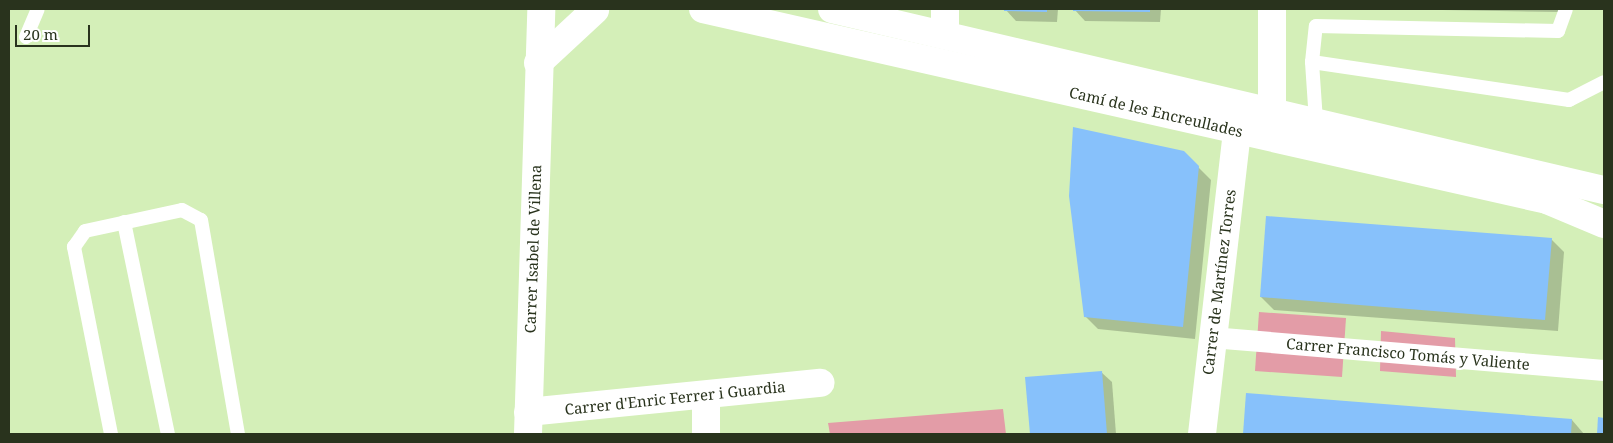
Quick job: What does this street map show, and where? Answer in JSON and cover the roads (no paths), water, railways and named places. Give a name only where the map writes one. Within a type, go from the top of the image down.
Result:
[{"type":"street","name":"Carrer Isabel de Villena","points":[[528,423],[541,9]]},
{"type":"street","points":[[554,9],[571,15],[595,9]]},
{"type":"street","points":[[538,63],[595,9]]},
{"type":"street","name":"Camí de les Encreullades","points":[[703,9],[1547,200],[1604,224]]},
{"type":"street","name":"Camí de les Encreullades","points":[[832,9],[945,22],[1272,111],[1604,190]]},
{"type":"street","points":[[1272,9],[1272,111]]},
{"type":"street","name":"Carrer de Martínez Torres","points":[[1202,434],[1211,337],[1237,130]]},
{"type":"street","name":"Carrer Francisco Tomás y Valiente","points":[[1211,337],[1604,370]]},
{"type":"street","name":"Carrer d'Enric Ferrer i Guardia","points":[[528,423],[706,397],[821,383]]},
{"type":"street","points":[[706,397],[706,434]]},
{"type":"lane","points":[[26,37],[38,9]]},
{"type":"lane","points":[[1316,121],[1312,62],[1316,26],[1558,31],[1566,9]]},
{"type":"lane","points":[[1312,62],[1569,100],[1604,82]]},
{"type":"lane","points":[[111,434],[74,248],[85,231],[182,210],[201,220],[238,434]]},
{"type":"lane","points":[[124,222],[168,434]]}]
